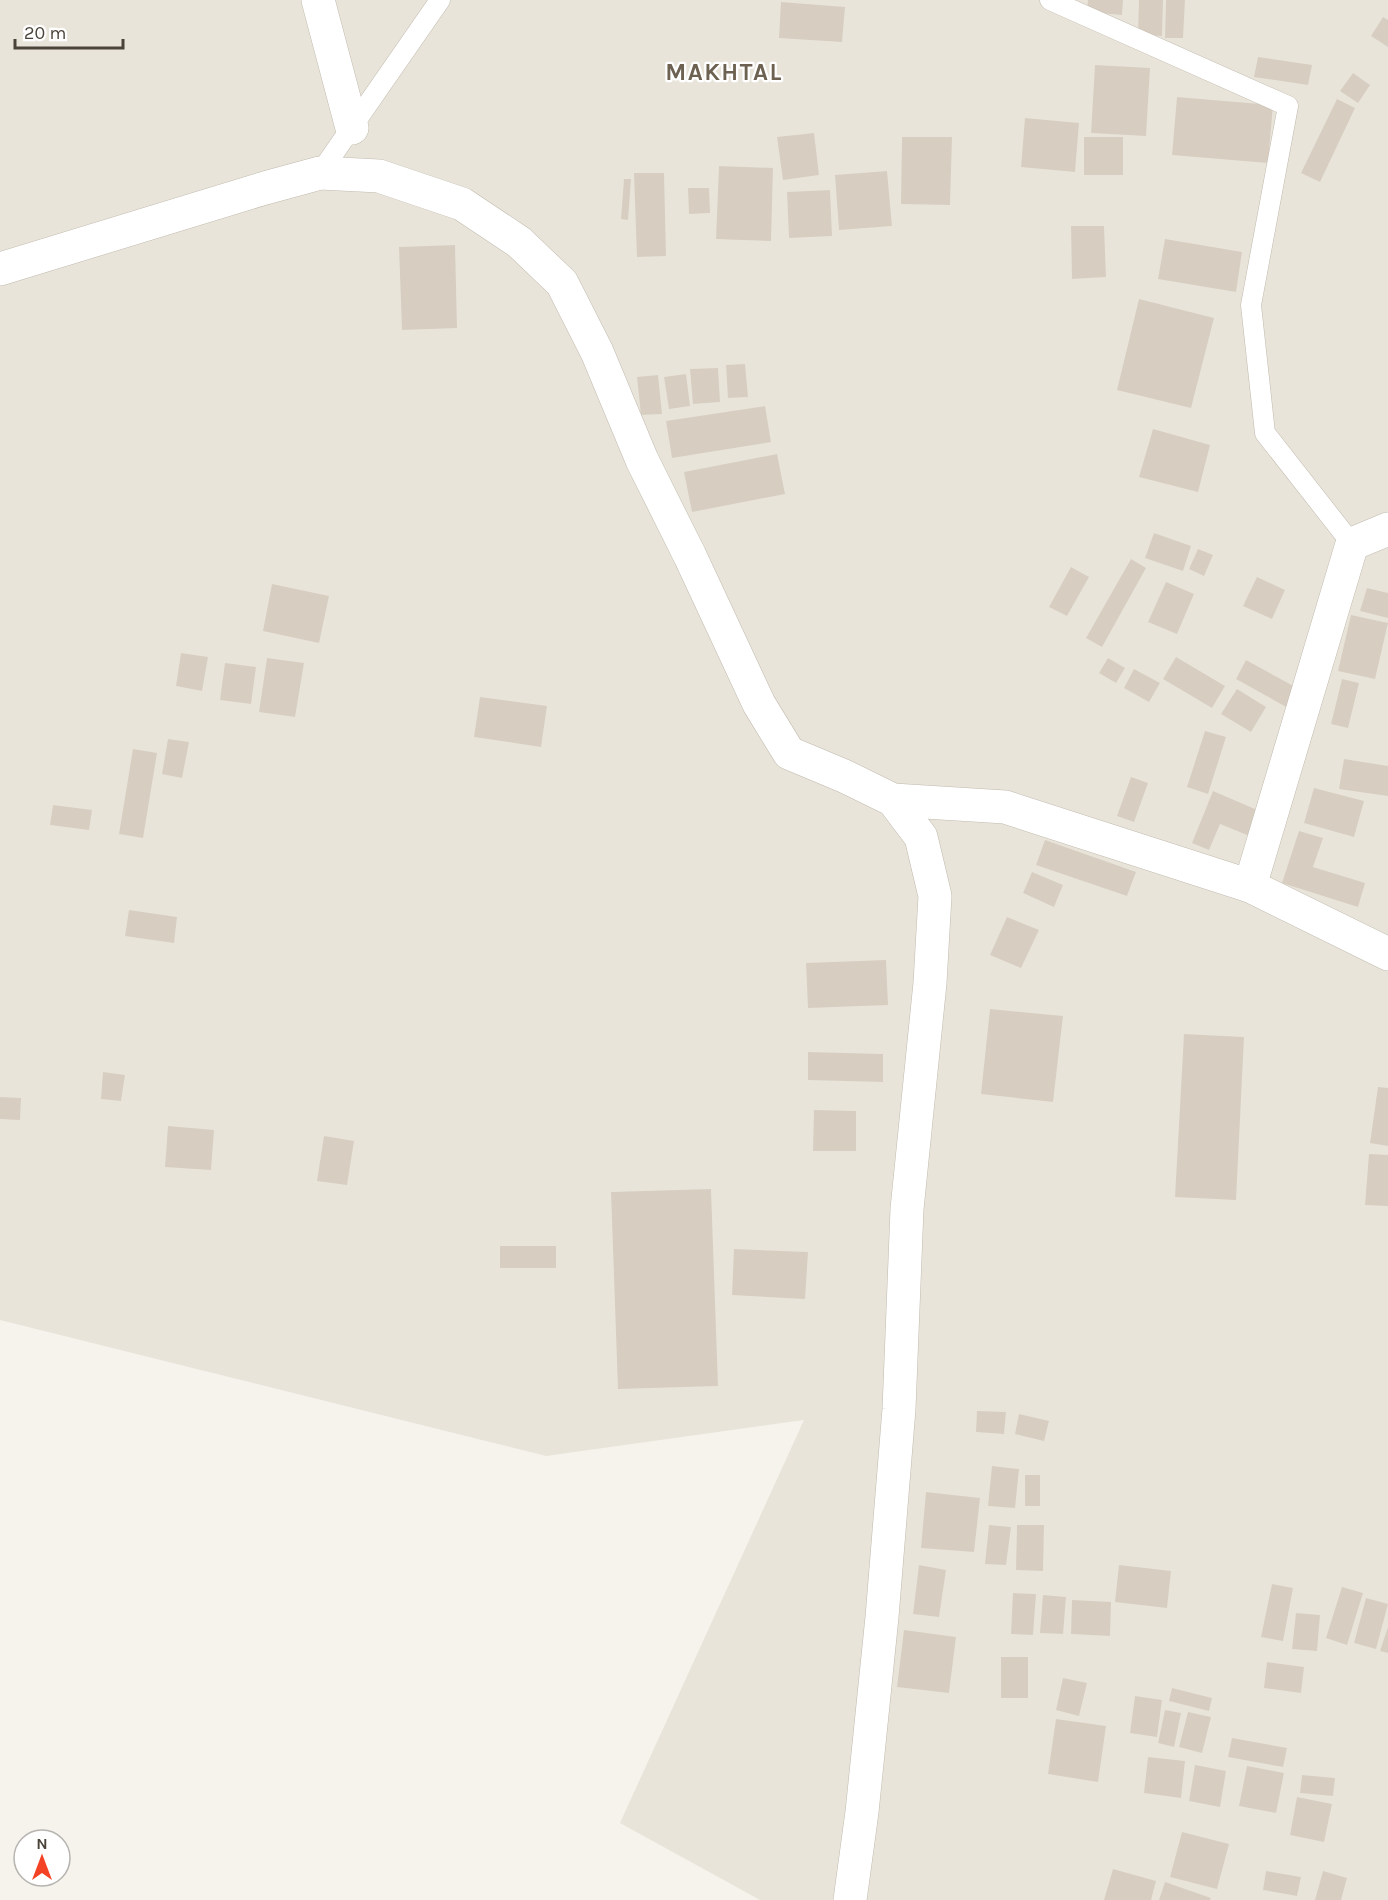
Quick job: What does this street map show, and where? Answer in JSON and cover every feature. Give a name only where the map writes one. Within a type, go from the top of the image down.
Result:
[{"type":"street","points":[[318,0],[352,128]]},
{"type":"street","points":[[0,269],[320,173],[379,176],[462,204],[519,242],[562,283],[597,352],[642,460],[759,704],[789,753],[893,800],[1005,807],[1250,886],[1388,954]]},
{"type":"street","points":[[1250,886],[1352,544],[1388,529]]},
{"type":"street","points":[[850,1900],[862,1812],[882,1617],[899,1409],[907,1209],[929,995],[935,897],[921,837],[893,800]]},
{"type":"lane","points":[[320,173],[441,0]]},
{"type":"lane","points":[[1050,0],[1288,106],[1251,305],[1265,433],[1352,544]]},
{"type":"shaded area","name":"MAKHTAL","points":[[0,0],[1388,0],[1388,1900],[760,1900],[620,1823],[804,1420],[546,1456],[0,1320]]},
{"type":"building","points":[[1088,0],[1123,0],[1122,15],[1087,12]]},
{"type":"building","points":[[1139,0],[1163,0],[1162,36],[1138,35]]},
{"type":"building","points":[[1166,0],[1185,0],[1183,38],[1165,38]]},
{"type":"building","points":[[781,2],[845,7],[842,42],[779,38]]},
{"type":"building","points":[[1383,17],[1388,20],[1388,47],[1371,36]]},
{"type":"building","points":[[1258,57],[1312,65],[1308,85],[1254,77]]},
{"type":"building","points":[[1095,65],[1150,68],[1146,136],[1091,133]]},
{"type":"building","points":[[1353,73],[1370,85],[1358,103],[1340,91]]},
{"type":"building","points":[[1177,97],[1273,105],[1268,163],[1172,155]]},
{"type":"building","points":[[1337,99],[1355,108],[1320,182],[1301,173]]},
{"type":"building","points":[[1025,118],[1079,123],[1075,172],[1021,167]]},
{"type":"building","points":[[814,133],[819,175],[783,180],[777,137]]},
{"type":"building","points":[[902,137],[952,137],[950,205],[901,204]]},
{"type":"building","points":[[1084,137],[1123,137],[1123,175],[1084,175]]},
{"type":"building","points":[[719,166],[773,168],[771,241],[716,239]]},
{"type":"building","points":[[887,171],[892,226],[839,230],[835,175]]},
{"type":"building","points":[[634,173],[664,173],[666,256],[637,257]]},
{"type":"building","points":[[624,179],[631,179],[628,220],[621,219]]},
{"type":"building","points":[[688,188],[709,188],[710,213],[689,214]]},
{"type":"building","points":[[830,190],[832,236],[789,238],[787,192]]},
{"type":"building","points":[[1071,226],[1104,226],[1106,277],[1072,279]]},
{"type":"building","points":[[1165,239],[1242,252],[1236,292],[1158,279]]},
{"type":"building","points":[[455,245],[457,328],[402,330],[399,247]]},
{"type":"building","points":[[1139,299],[1214,318],[1191,408],[1117,390]]},
{"type":"building","points":[[745,364],[748,397],[728,398],[726,365]]},
{"type":"building","points":[[718,368],[720,402],[693,404],[690,369]]},
{"type":"building","points":[[686,374],[690,406],[669,409],[664,377]]},
{"type":"building","points":[[658,375],[662,414],[641,415],[637,377]]},
{"type":"building","points":[[765,406],[771,442],[672,458],[666,421]]},
{"type":"building","points":[[1153,429],[1210,445],[1198,492],[1139,477]]},
{"type":"building","points":[[777,454],[785,494],[692,512],[684,472]]},
{"type":"building","points":[[1154,533],[1191,546],[1183,571],[1145,558]]},
{"type":"building","points":[[1198,549],[1213,555],[1204,576],[1189,569]]},
{"type":"building","points":[[1131,559],[1146,568],[1102,647],[1086,638]]},
{"type":"building","points":[[1071,567],[1089,577],[1067,616],[1049,607]]},
{"type":"building","points":[[1257,577],[1285,590],[1272,619],[1243,606]]},
{"type":"building","points":[[1166,582],[1194,594],[1177,634],[1148,622]]},
{"type":"building","points":[[272,584],[329,596],[319,643],[263,631]]},
{"type":"building","points":[[1367,588],[1388,593],[1388,618],[1360,611]]},
{"type":"building","points":[[1351,615],[1388,623],[1375,679],[1338,671]]},
{"type":"building","points":[[181,653],[208,657],[202,691],[176,686]]},
{"type":"building","points":[[1176,657],[1225,686],[1212,708],[1163,679]]},
{"type":"building","points":[[267,658],[304,663],[295,717],[259,712]]},
{"type":"building","points":[[1108,658],[1125,668],[1116,683],[1099,673]]},
{"type":"building","points":[[1246,660],[1299,689],[1288,708],[1236,679]]},
{"type":"building","points":[[225,663],[256,667],[251,704],[220,700]]},
{"type":"building","points":[[1134,669],[1160,683],[1149,702],[1124,688]]},
{"type":"building","points":[[1342,679],[1359,683],[1348,728],[1331,724]]},
{"type":"building","points":[[1237,689],[1266,707],[1251,732],[1221,714]]},
{"type":"building","points":[[480,697],[547,706],[541,747],[474,737]]},
{"type":"building","points":[[1205,731],[1226,737],[1208,794],[1187,787]]},
{"type":"building","points":[[168,739],[189,742],[182,778],[162,774]]},
{"type":"building","points":[[133,749],[157,753],[143,838],[119,834]]},
{"type":"building","points":[[1344,759],[1388,766],[1388,796],[1339,789]]},
{"type":"building","points":[[1131,777],[1148,783],[1134,822],[1117,816]]},
{"type":"building","points":[[1314,788],[1364,801],[1354,837],[1304,823]]},
{"type":"building","points":[[1213,791],[1262,812],[1252,837],[1220,824],[1209,850],[1192,843]]},
{"type":"building","points":[[53,805],[92,810],[89,830],[50,825]]},
{"type":"building","points":[[1299,831],[1323,838],[1313,867],[1365,883],[1358,907],[1282,883]]},
{"type":"building","points":[[1045,840],[1136,872],[1127,896],[1036,865]]},
{"type":"building","points":[[1032,872],[1063,885],[1054,907],[1023,893]]},
{"type":"building","points":[[129,910],[177,917],[174,943],[125,936]]},
{"type":"building","points":[[1007,917],[1039,930],[1021,968],[990,955]]},
{"type":"building","points":[[886,960],[888,1005],[808,1008],[806,963]]},
{"type":"building","points":[[990,1009],[1063,1016],[1053,1102],[981,1094]]},
{"type":"building","points":[[1184,1034],[1244,1037],[1236,1200],[1175,1197]]},
{"type":"building","points":[[808,1052],[883,1054],[883,1082],[808,1080]]},
{"type":"building","points":[[103,1072],[125,1075],[121,1101],[101,1099]]},
{"type":"building","points":[[1378,1087],[1388,1088],[1388,1146],[1370,1143]]},
{"type":"building","points":[[0,1097],[21,1098],[20,1120],[0,1119]]},
{"type":"building","points":[[814,1110],[856,1111],[856,1151],[813,1151]]},
{"type":"building","points":[[168,1126],[214,1130],[211,1170],[165,1167]]},
{"type":"building","points":[[324,1136],[354,1141],[347,1185],[317,1181]]},
{"type":"building","points":[[1369,1154],[1388,1155],[1388,1206],[1365,1205]]},
{"type":"building","points":[[711,1189],[718,1386],[618,1389],[611,1192]]},
{"type":"building","points":[[500,1246],[556,1246],[556,1268],[500,1268]]},
{"type":"building","points":[[734,1249],[808,1252],[805,1299],[732,1295]]},
{"type":"building","points":[[977,1411],[1006,1412],[1004,1434],[976,1432]]},
{"type":"building","points":[[1019,1414],[1049,1421],[1044,1441],[1015,1434]]},
{"type":"building","points":[[992,1466],[1019,1469],[1015,1508],[988,1506]]},
{"type":"building","points":[[1025,1475],[1040,1475],[1040,1506],[1025,1506]]},
{"type":"building","points":[[926,1492],[980,1498],[974,1552],[921,1548]]},
{"type":"building","points":[[989,1525],[1011,1527],[1006,1565],[985,1564]]},
{"type":"building","points":[[1017,1525],[1044,1525],[1043,1571],[1016,1570]]},
{"type":"building","points":[[919,1565],[946,1570],[939,1617],[913,1614]]},
{"type":"building","points":[[1119,1565],[1171,1571],[1167,1608],[1115,1602]]},
{"type":"building","points":[[1272,1584],[1293,1588],[1283,1641],[1261,1637]]},
{"type":"building","points":[[1342,1587],[1363,1593],[1347,1645],[1326,1638]]},
{"type":"building","points":[[1013,1593],[1036,1594],[1033,1635],[1011,1634]]},
{"type":"building","points":[[1043,1595],[1066,1597],[1063,1634],[1040,1633]]},
{"type":"building","points":[[1366,1598],[1388,1604],[1376,1649],[1354,1643]]},
{"type":"building","points":[[1072,1600],[1111,1602],[1110,1636],[1071,1634]]},
{"type":"building","points":[[1296,1613],[1320,1615],[1317,1651],[1292,1649]]},
{"type":"building","points":[[1388,1627],[1388,1653],[1380,1651]]},
{"type":"building","points":[[904,1630],[956,1637],[949,1693],[897,1687]]},
{"type":"building","points":[[1001,1657],[1028,1657],[1028,1698],[1001,1698]]},
{"type":"building","points":[[1267,1662],[1304,1667],[1301,1693],[1264,1688]]},
{"type":"building","points":[[1063,1678],[1087,1683],[1079,1716],[1056,1710]]},
{"type":"building","points":[[1172,1688],[1212,1698],[1209,1711],[1169,1701]]},
{"type":"building","points":[[1135,1696],[1162,1700],[1157,1737],[1130,1733]]},
{"type":"building","points":[[1165,1710],[1181,1713],[1174,1747],[1158,1743]]},
{"type":"building","points":[[1188,1712],[1211,1717],[1202,1753],[1179,1747]]},
{"type":"building","points":[[1056,1719],[1106,1726],[1098,1782],[1048,1774]]},
{"type":"building","points":[[1232,1738],[1287,1748],[1283,1767],[1228,1757]]},
{"type":"building","points":[[1148,1757],[1185,1761],[1181,1798],[1144,1793]]},
{"type":"building","points":[[1195,1765],[1226,1771],[1220,1807],[1189,1801]]},
{"type":"building","points":[[1247,1766],[1284,1773],[1276,1813],[1239,1806]]},
{"type":"building","points":[[1302,1775],[1335,1778],[1333,1796],[1300,1793]]},
{"type":"building","points":[[1297,1797],[1332,1804],[1324,1842],[1290,1835]]},
{"type":"building","points":[[1182,1832],[1229,1844],[1217,1889],[1170,1877]]},
{"type":"building","points":[[1113,1869],[1156,1881],[1151,1900],[1104,1900]]},
{"type":"building","points":[[1266,1871],[1301,1877],[1297,1896],[1263,1890]]},
{"type":"building","points":[[1323,1871],[1347,1878],[1341,1900],[1315,1900]]},
{"type":"building","points":[[1165,1882],[1211,1898],[1210,1900],[1159,1900]]},
{"type":"district","name":"MAKHTAL","points":[[724,72]]}]
